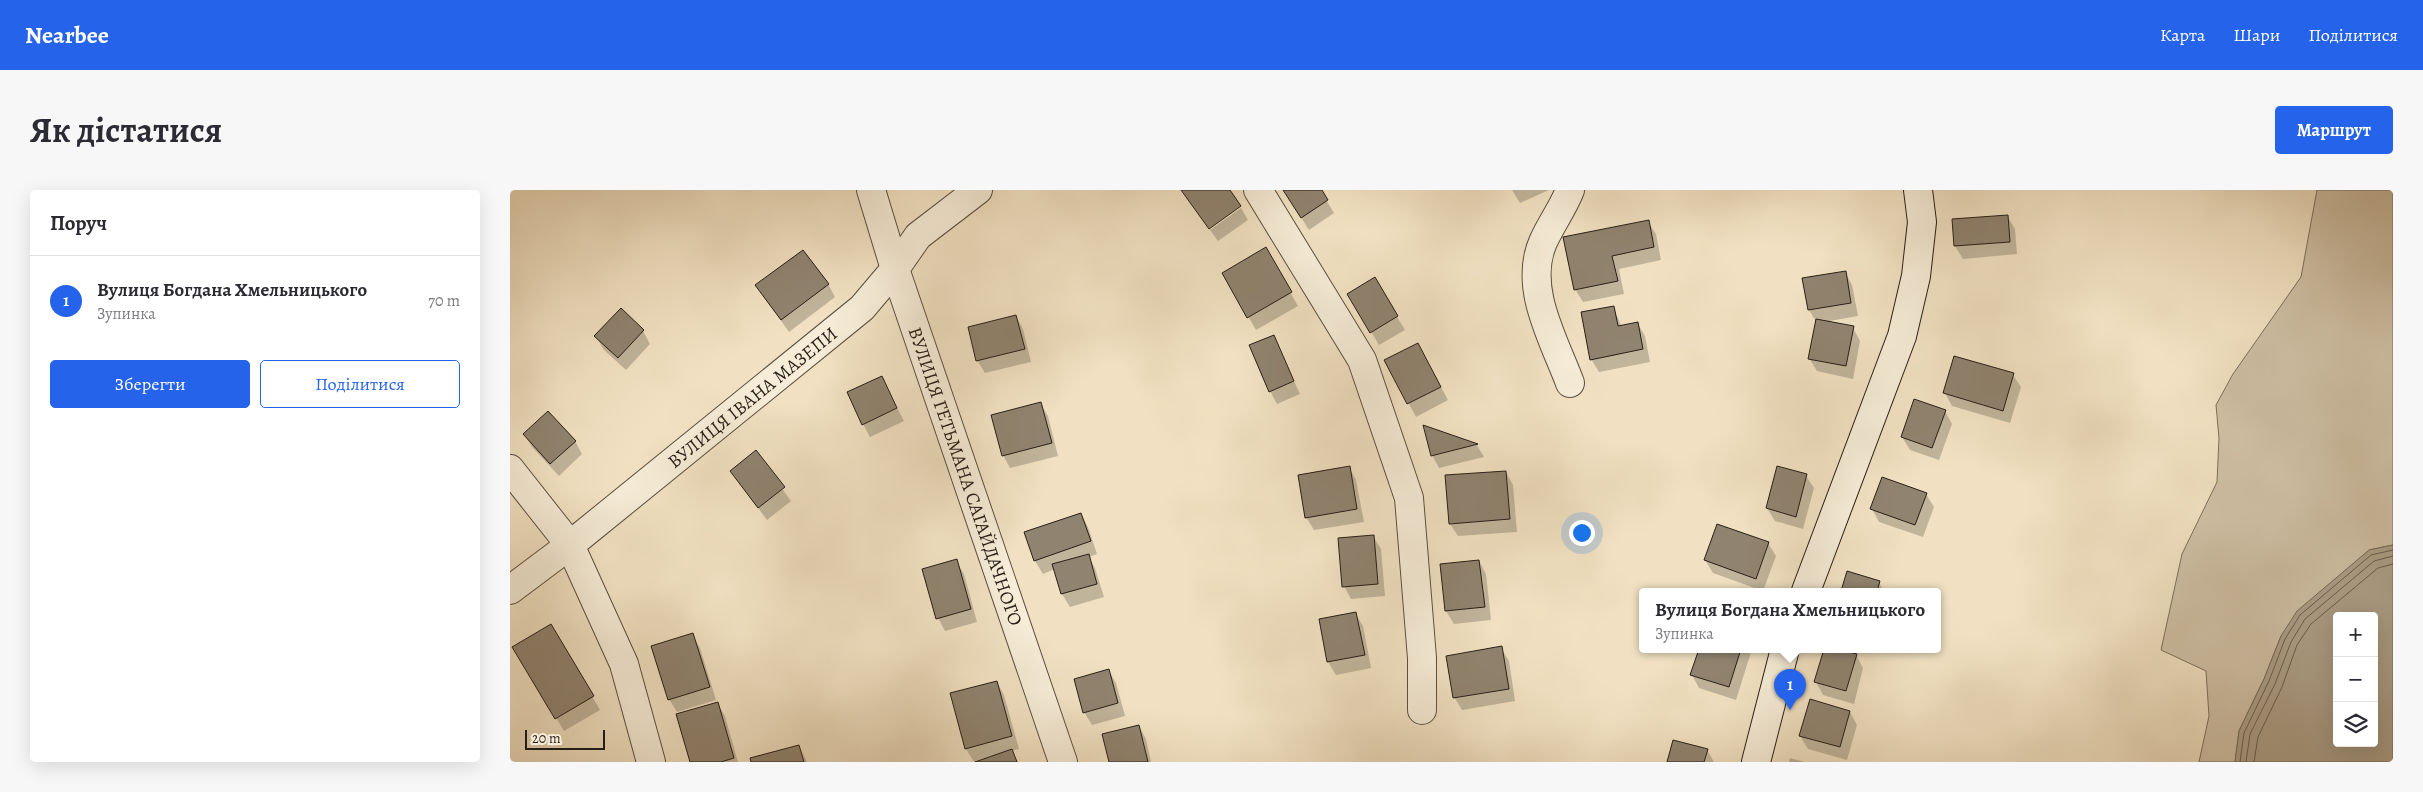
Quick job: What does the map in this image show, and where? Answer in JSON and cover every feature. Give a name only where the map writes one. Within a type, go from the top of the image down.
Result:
[{"type":"street","name":"ВУЛИЦЯ ГЕТЬМАНА САГАЙДАЧНОГО","points":[[871,190],[895,269],[1063,762]]},
{"type":"street","name":"ВУЛИЦЯ ІВАНА МАЗЕПИ","points":[[510,590],[570,545],[862,308],[895,269],[918,236],[978,190]]},
{"type":"street","points":[[1258,190],[1362,360],[1409,498],[1422,658],[1422,710]]},
{"type":"street","points":[[1570,190],[1543,243],[1536,274],[1539,302],[1570,383]]},
{"type":"street","points":[[1807,588],[1902,336],[1916,276],[1922,222],[1918,190]]},
{"type":"street","points":[[510,469],[570,545],[624,664],[652,762]]},
{"type":"street","points":[[1756,762],[1784,653]]},
{"type":"shaded area","points":[[2317,190],[2393,190],[2393,545],[2369,550],[2281,636],[2264,679],[2239,731],[2235,762],[2199,762],[2209,716],[2206,671],[2161,650],[2182,554],[2217,482],[2219,438],[2216,405],[2233,374],[2301,277]]},
{"type":"water","points":[[2393,545],[2393,762],[2235,762],[2239,731],[2264,679],[2281,636],[2297,611],[2369,550]]},
{"type":"building","points":[[1181,190],[1230,190],[1241,206],[1209,229]]},
{"type":"building","points":[[1283,190],[1322,190],[1328,200],[1301,218]]},
{"type":"building","points":[[2008,215],[2010,242],[1954,246],[1952,219]]},
{"type":"building","points":[[1649,220],[1654,247],[1612,256],[1618,281],[1574,290],[1563,237]]},
{"type":"building","points":[[1266,247],[1292,292],[1247,318],[1222,273]]},
{"type":"building","points":[[803,250],[829,284],[781,320],[755,285]]},
{"type":"building","points":[[1846,271],[1851,303],[1808,310],[1802,278]]},
{"type":"building","points":[[1375,277],[1398,316],[1370,333],[1347,294]]},
{"type":"building","points":[[1614,306],[1618,326],[1638,322],[1643,349],[1590,360],[1581,312]]},
{"type":"building","points":[[621,308],[644,330],[618,358],[594,336]]},
{"type":"building","points":[[1016,315],[1025,349],[976,361],[968,327]]},
{"type":"building","points":[[1816,319],[1854,326],[1846,366],[1808,359]]},
{"type":"building","points":[[1274,335],[1294,381],[1269,392],[1249,345]]},
{"type":"building","points":[[1418,343],[1441,387],[1407,404],[1384,360]]},
{"type":"building","points":[[1954,356],[2014,373],[2003,411],[1943,393]]},
{"type":"building","points":[[882,376],[897,408],[862,425],[847,392]]},
{"type":"building","points":[[1914,399],[1946,410],[1932,448],[1901,437]]},
{"type":"building","points":[[1041,402],[1052,443],[1002,456],[991,415]]},
{"type":"building","points":[[548,411],[576,441],[550,464],[523,434]]},
{"type":"building","points":[[1423,425],[1478,444],[1431,456]]},
{"type":"building","points":[[756,450],[785,487],[758,508],[730,471]]},
{"type":"building","points":[[1350,466],[1357,509],[1305,518],[1298,475]]},
{"type":"building","points":[[1777,466],[1807,474],[1796,517],[1766,508]]},
{"type":"building","points":[[1506,471],[1510,519],[1449,524],[1445,475]]},
{"type":"building","points":[[1882,477],[1927,493],[1915,525],[1870,509]]},
{"type":"building","points":[[1081,513],[1091,541],[1034,561],[1024,532]]},
{"type":"building","points":[[1717,524],[1769,542],[1756,579],[1704,560]]},
{"type":"building","points":[[1374,535],[1378,584],[1342,587],[1338,538]]},
{"type":"building","points":[[1089,554],[1097,584],[1061,594],[1052,564]]},
{"type":"building","points":[[957,559],[971,609],[936,619],[922,569]]},
{"type":"building","points":[[1479,560],[1485,607],[1445,611],[1440,564]]},
{"type":"building","points":[[1847,571],[1880,581],[1878,588],[1842,588]]},
{"type":"building","points":[[1356,612],[1365,655],[1327,662],[1319,619]]},
{"type":"building","points":[[551,624],[594,696],[555,719],[512,647]]},
{"type":"building","points":[[693,633],[710,687],[668,700],[651,646]]},
{"type":"building","points":[[1502,646],[1509,689],[1453,698],[1446,656]]},
{"type":"building","points":[[1698,653],[1740,653],[1729,687],[1690,675]]},
{"type":"building","points":[[1823,653],[1857,654],[1846,691],[1814,682]]},
{"type":"building","points":[[1109,669],[1118,703],[1083,713],[1074,679]]},
{"type":"building","points":[[997,681],[1012,736],[965,749],[950,693]]},
{"type":"building","points":[[1810,699],[1850,711],[1840,747],[1799,736]]},
{"type":"building","points":[[718,702],[734,758],[721,762],[690,762],[676,714]]},
{"type":"building","points":[[1139,725],[1148,762],[1109,762],[1102,734]]},
{"type":"building","points":[[1673,740],[1708,749],[1704,762],[1667,762]]},
{"type":"building","points":[[799,745],[804,762],[751,762],[750,758]]},
{"type":"building","points":[[1012,749],[1017,762],[975,762]]},
{"type":"place","name":"Вулиця Богдана Хмельницького","points":[[1790,710]]}]
